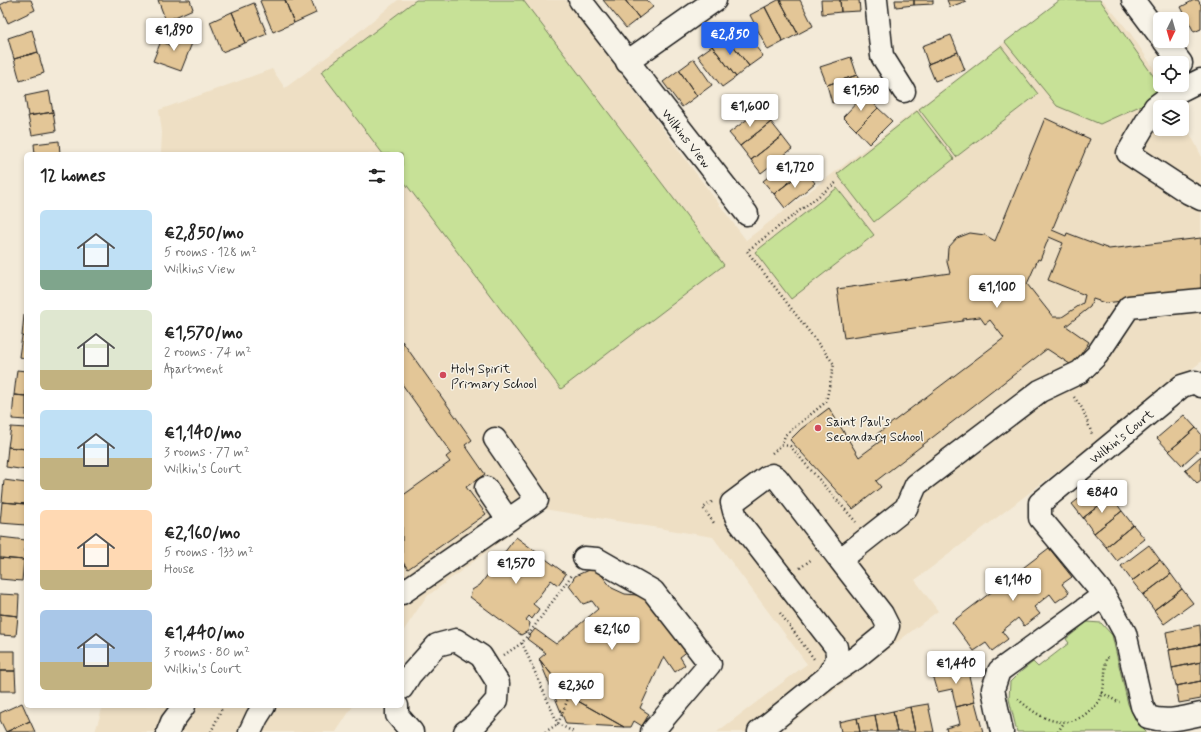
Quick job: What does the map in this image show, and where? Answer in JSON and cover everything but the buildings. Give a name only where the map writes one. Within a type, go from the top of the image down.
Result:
[{"type":"street","name":"Wilkins View","points":[[580,0],[747,214]]},
{"type":"street","points":[[627,62],[714,0]]},
{"type":"street","points":[[876,0],[882,56],[904,91]]},
{"type":"street","points":[[1133,0],[1153,27]]},
{"type":"street","points":[[1189,72],[1198,82],[1171,95],[1155,107],[1128,153],[1189,193],[1201,199]]},
{"type":"street","points":[[840,560],[906,508],[916,486],[1040,391],[1080,372],[1097,355],[1130,307],[1201,300]]},
{"type":"street","name":"Wilkin's Court","points":[[1201,386],[1195,382],[1182,386],[1040,503],[1040,518],[1104,595],[1125,633],[1142,706],[1148,718],[1161,721],[1176,720],[1201,714]]},
{"type":"street","points":[[404,592],[537,500],[495,439]]},
{"type":"street","points":[[759,732],[827,677],[857,657],[884,635],[888,626],[882,614],[776,478],[772,475],[767,477],[732,503],[734,511],[737,519],[836,647],[836,662],[827,677]]},
{"type":"street","points":[[486,488],[508,520]]},
{"type":"street","points":[[584,558],[597,559],[653,591],[710,664],[652,732]]},
{"type":"street","points":[[1002,732],[993,689],[999,672],[1104,595]]},
{"type":"street","points":[[404,685],[410,675],[437,645],[456,640],[481,656],[498,683],[497,700],[475,725],[465,732]]},
{"type":"street","points":[[168,732],[172,722],[182,708]]},
{"type":"street","points":[[250,732],[263,708]]},
{"type":"street","points":[[397,708],[397,714],[412,732]]},
{"type":"path","points":[[1062,381],[1082,408],[1096,444],[1102,451]]},
{"type":"path","points":[[487,666],[522,643],[584,558]]},
{"type":"path","points":[[522,643],[558,724],[574,732]]},
{"type":"path","points":[[1016,697],[1042,717],[1063,724],[1080,719],[1100,702],[1106,658],[1114,655]]},
{"type":"path","points":[[1102,693],[1118,702],[1124,701]]},
{"type":"path","points":[[544,732],[558,724],[569,696]]},
{"type":"path","points":[[211,732],[222,708]]},
{"type":"path","points":[[1058,732],[1063,724]]},
{"type":"shaded area","name":"Saint Paul's Secondary School","points":[[398,0],[566,0],[746,240],[1060,0],[1103,0],[1131,34],[1153,67],[1153,92],[1168,92],[1172,100],[1153,100],[1153,136],[1189,136],[1189,132],[1201,155],[1201,362],[915,580],[938,611],[779,732],[717,732],[807,664],[713,537],[544,509],[426,597],[404,630],[404,152],[161,152],[162,132],[159,110],[272,69],[285,88],[335,51]]},
{"type":"shaded area","points":[[102,708],[352,708],[336,732],[95,732]]},
{"type":"green space","points":[[416,0],[523,0],[724,265],[561,389],[404,182],[404,152],[381,152],[321,72]]},
{"type":"green space","points":[[1060,0],[1100,0],[1153,75],[1153,92],[1165,92],[1166,94],[1100,124],[1057,106],[1005,42]]},
{"type":"green space","points":[[1001,46],[1038,94],[956,157],[919,109]]},
{"type":"green space","points":[[917,111],[954,159],[874,222],[837,174]]},
{"type":"green space","points":[[837,188],[874,235],[791,299],[755,252]]},
{"type":"green space","points":[[1087,622],[1101,623],[1112,635],[1128,704],[1136,721],[1147,732],[1017,732],[1009,699],[1010,682],[1033,662],[1038,667],[1069,643],[1066,639]]},
{"type":"place","name":"Holy Spirit Primary School","points":[[443,375]]},
{"type":"place","name":"Saint Paul's Secondary School","points":[[818,428]]}]
